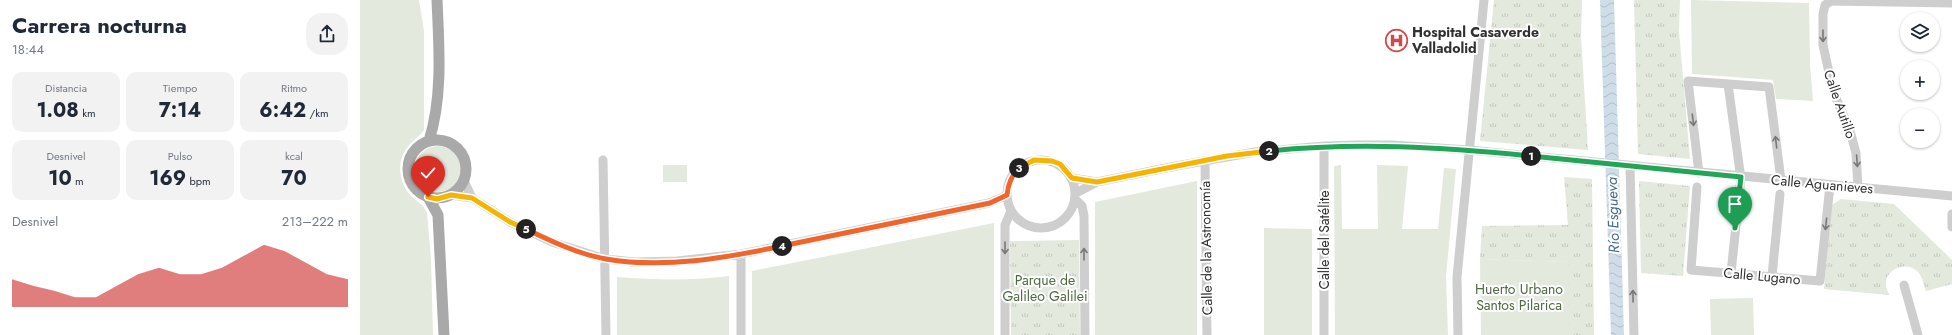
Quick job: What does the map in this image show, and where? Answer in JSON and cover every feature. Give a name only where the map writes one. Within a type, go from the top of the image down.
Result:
[{"type":"main road","points":[[429,141],[436,120],[439,50],[437,0]]},
{"type":"main road","points":[[436,120],[443,141]]},
{"type":"main road","points":[[428,197],[448,196],[459,189],[464,181],[466,173],[464,159],[456,147],[443,141],[429,141],[416,149],[412,155],[408,169],[411,183],[416,189],[428,197],[438,216],[444,335]]},
{"type":"main road","points":[[438,216],[448,196]]},
{"type":"street","points":[[1458,335],[1457,277],[1484,0]]},
{"type":"street","points":[[1831,1],[1952,4]]},
{"type":"street","name":"Calle Autillo","points":[[1831,1],[1825,5],[1823,14],[1823,45],[1833,91],[1850,130],[1856,153],[1858,188]]},
{"type":"street","points":[[1699,173],[1688,82],[1769,87],[1781,180]]},
{"type":"street","points":[[1728,84],[1740,175],[1731,273]]},
{"type":"street","name":"Calle Aguanieves","points":[[1097,182],[1255,152],[1324,146],[1392,145],[1469,150],[1952,196]]},
{"type":"street","name":"Calle del Satélite","points":[[1324,146],[1324,335]]},
{"type":"street","points":[[603,160],[606,335]]},
{"type":"street","points":[[1084,335],[1084,216],[1082,206],[1076,196],[1072,178],[1060,164],[1052,161],[1034,160],[1018,168],[1008,185],[1007,195],[1010,208],[1020,220],[1028,225],[1045,228],[1062,222],[1073,208],[1076,196],[1097,182]]},
{"type":"street","name":"Calle de la Astronomía","points":[[1205,161],[1207,335]]},
{"type":"street","points":[[1627,166],[1634,335]]},
{"type":"street","points":[[1072,178],[1097,182]]},
{"type":"street","points":[[464,181],[472,198]]},
{"type":"street","name":"Calle Lugano","points":[[1698,187],[1691,270],[1772,276],[1820,282],[1830,185]]},
{"type":"street","points":[[1772,276],[1780,194]]},
{"type":"street","points":[[448,196],[472,198],[510,222],[552,242],[605,259],[634,262],[677,261],[741,254],[990,203],[1007,195]]},
{"type":"street","points":[[990,203],[1010,208]]},
{"type":"street","points":[[1006,335],[1005,225],[1010,208]]},
{"type":"street","points":[[1952,214],[1952,227]]},
{"type":"street","points":[[741,254],[741,335]]},
{"type":"street","points":[[1904,285],[1918,335]]},
{"type":"green space","points":[[360,0],[419,0],[424,31],[424,130],[405,151],[400,164],[400,171],[403,184],[411,196],[426,210],[427,213],[431,260],[433,335],[360,335]]},
{"type":"green space","points":[[1494,0],[1582,0],[1581,37],[1588,150],[1480,141]]},
{"type":"green space","points":[[1634,0],[1680,0],[1679,31],[1690,159],[1638,154]]},
{"type":"green space","points":[[1691,0],[1809,3],[1810,64],[1813,101],[1776,99],[1773,80],[1692,74]]},
{"type":"green space","points":[[438,146],[451,150],[457,156],[461,169],[457,182],[451,188],[438,192],[425,188],[419,182],[415,169],[419,156],[425,150]]},
{"type":"green space","points":[[663,165],[687,165],[687,182],[663,182]]},
{"type":"green space","points":[[1341,165],[1342,229],[1378,229],[1377,165],[1408,166],[1402,229],[1438,229],[1444,168],[1456,169],[1446,276],[1448,335],[1335,335],[1334,166]]},
{"type":"green space","points":[[1564,177],[1592,179],[1594,335],[1568,335],[1568,262],[1480,259],[1482,226],[1568,225]]},
{"type":"green space","points":[[1197,181],[1197,335],[1095,335],[1095,202]]},
{"type":"green space","points":[[1639,181],[1690,186],[1683,276],[1641,273]]},
{"type":"green space","points":[[1841,199],[1894,204],[1952,260],[1952,284],[1926,291],[1922,278],[1917,271],[1912,268],[1902,267],[1897,268],[1888,275],[1886,286],[1889,295],[1824,289],[1832,205]]},
{"type":"green space","points":[[994,223],[994,335],[752,335],[752,271]]},
{"type":"green space","points":[[1264,228],[1312,229],[1312,335],[1264,335]]},
{"type":"green space","name":"Parque de Galileo Galilei","points":[[1079,240],[1080,335],[1011,335],[1010,241]]},
{"type":"green space","name":"Huerto Urbano Santos Pilarica","points":[[1480,259],[1568,262],[1568,335],[1481,335]]},
{"type":"green space","points":[[729,276],[729,335],[617,335],[617,277],[673,280]]},
{"type":"green space","points":[[1753,298],[1754,335],[1711,335],[1710,299]]},
{"type":"water","name":"Río Esgueva","points":[[1600,0],[1614,0],[1624,335],[1611,335]]},
{"type":"place","name":"Hospital Casaverde Valladolid","points":[[1396,40]]},
{"type":"route","points":[[428,197],[437,199],[451,195],[472,198],[510,222],[552,242],[605,259],[634,262],[677,261],[708,259],[741,254],[990,203],[1007,195],[1008,185],[1018,168],[1034,160],[1043,159],[1052,161],[1060,164],[1067,170],[1072,178],[1097,182],[1227,156],[1255,152],[1324,146],[1392,145],[1469,150],[1741,177],[1735,228]]}]
